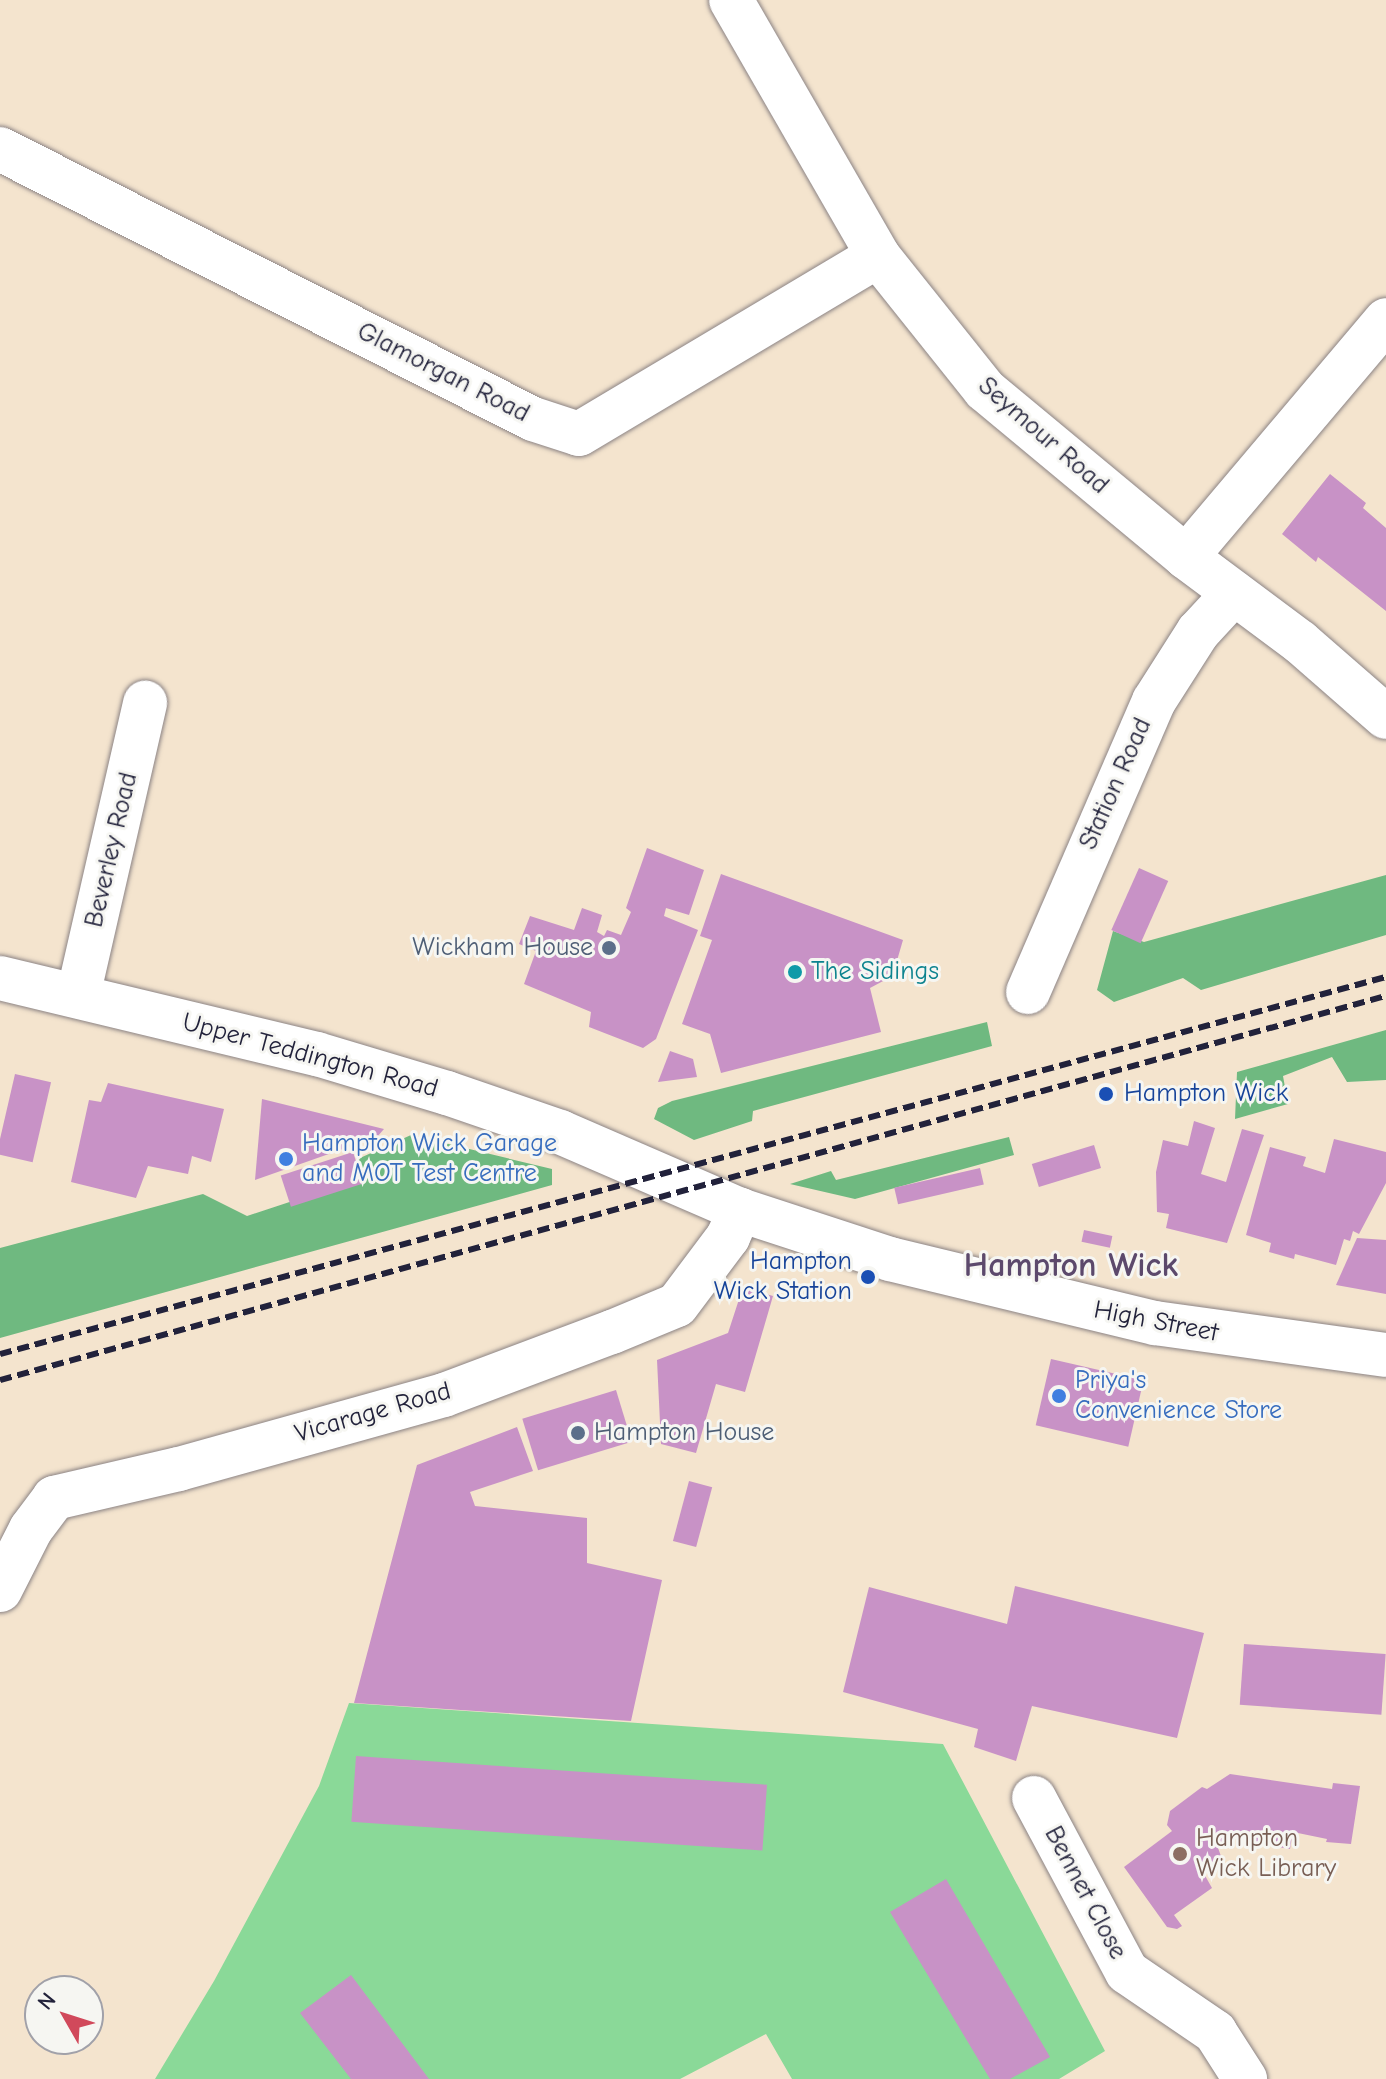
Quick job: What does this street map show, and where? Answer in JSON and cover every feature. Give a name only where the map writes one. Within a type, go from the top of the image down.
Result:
[{"type":"street","name":"Seymour Road","points":[[731,0],[878,256],[985,390],[1186,557],[1300,642],[1386,717]]},
{"type":"street","name":"Glamorgan Road","points":[[0,149],[533,419],[579,434],[878,256]]},
{"type":"street","points":[[1186,557],[1386,320]]},
{"type":"street","name":"Station Road","points":[[1028,992],[1154,701],[1198,632],[1234,593]]},
{"type":"street","name":"Beverley Road","points":[[78,996],[145,703]]},
{"type":"street","name":"Upper Teddington Road","points":[[0,978],[358,1065],[525,1119],[615,1154]]},
{"type":"street","name":"High Street","points":[[615,1154],[740,1210],[890,1259],[1094,1311],[1244,1338],[1386,1355]]},
{"type":"street","name":"Vicarage Road","points":[[0,1590],[31,1529],[54,1498],[179,1469],[444,1395],[625,1327],[677,1305],[728,1237],[740,1210]]},
{"type":"street","name":"Bennet Close","points":[[1034,1798],[1127,1972],[1215,2032],[1245,2079]]},
{"type":"green space","points":[[1386,875],[1386,935],[1201,990],[1183,978],[1114,1002],[1097,990],[1113,931],[1144,942]]},
{"type":"green space","points":[[987,1022],[992,1046],[753,1111],[752,1121],[694,1140],[654,1119],[658,1108],[672,1101]]},
{"type":"green space","points":[[1386,1030],[1386,1080],[1347,1082],[1332,1057],[1283,1076],[1288,1104],[1235,1119],[1237,1072]]},
{"type":"green space","points":[[411,1135],[552,1169],[552,1185],[0,1338],[0,1248],[203,1194],[247,1216],[350,1182],[360,1158]]},
{"type":"green space","points":[[1009,1137],[1014,1155],[855,1199],[790,1184],[831,1171],[836,1180]]},
{"type":"green space","points":[[349,1703],[943,1744],[1105,2051],[1059,2079],[792,2079],[766,2034],[680,2079],[155,2079],[214,1981],[319,1786]]},
{"type":"building","points":[[1330,474],[1366,503],[1363,508],[1386,528],[1386,611],[1318,557],[1316,562],[1282,534]]},
{"type":"building","name":"Wickham House","points":[[647,848],[704,870],[689,915],[666,908],[664,916],[698,930],[656,1039],[643,1048],[589,1027],[591,1012],[524,984],[536,951],[519,944],[530,916],[574,930],[582,908],[602,915],[597,932],[604,936],[607,930],[621,935],[631,912],[626,908]]},
{"type":"building","points":[[1139,868],[1168,881],[1141,943],[1111,930]]},
{"type":"building","name":"The Sidings","points":[[721,874],[903,940],[896,964],[885,980],[870,988],[881,1032],[721,1073],[710,1034],[682,1024],[712,940],[700,936]]},
{"type":"building","points":[[670,1051],[693,1059],[697,1077],[658,1082]]},
{"type":"building","points":[[15,1074],[51,1082],[33,1162],[0,1155],[0,1139]]},
{"type":"building","points":[[108,1083],[224,1109],[211,1162],[192,1156],[188,1174],[148,1166],[136,1198],[71,1182],[89,1100],[101,1102]]},
{"type":"building","name":"Hampton Wick Garage and MOT Test Centre","points":[[262,1099],[384,1129],[377,1137],[255,1180]]},
{"type":"building","points":[[1194,1121],[1215,1128],[1201,1174],[1226,1182],[1242,1129],[1264,1135],[1227,1243],[1166,1228],[1169,1214],[1157,1212],[1156,1172],[1163,1140],[1188,1146]]},
{"type":"building","points":[[1334,1139],[1386,1152],[1386,1183],[1359,1234],[1353,1231],[1350,1241],[1344,1239],[1336,1265],[1295,1254],[1294,1259],[1269,1252],[1271,1243],[1246,1235],[1270,1147],[1306,1157],[1303,1166],[1325,1173]]},
{"type":"building","points":[[1094,1145],[1101,1168],[1039,1187],[1032,1164]]},
{"type":"building","points":[[353,1152],[363,1183],[291,1207],[281,1175]]},
{"type":"building","points":[[980,1168],[984,1185],[898,1204],[894,1188]]},
{"type":"building","points":[[1084,1230],[1112,1236],[1110,1248],[1082,1242]]},
{"type":"building","points":[[1357,1238],[1386,1240],[1386,1294],[1336,1285]]},
{"type":"building","points":[[743,1287],[773,1296],[745,1392],[716,1384],[696,1453],[661,1444],[657,1360],[728,1333]]},
{"type":"building","points":[[1051,1359],[1144,1380],[1128,1447],[1036,1425]]},
{"type":"building","name":"Hampton House","points":[[616,1390],[632,1442],[538,1470],[522,1419]]},
{"type":"building","points":[[517,1427],[533,1471],[470,1492],[475,1506],[587,1518],[587,1563],[662,1580],[631,1721],[354,1703],[417,1465]]},
{"type":"building","points":[[689,1481],[712,1487],[696,1547],[673,1541]]},
{"type":"building","points":[[1015,1586],[1204,1633],[1177,1738],[1032,1706],[1016,1761],[974,1747],[978,1729],[843,1692],[869,1587],[1007,1624]]},
{"type":"building","points":[[1244,1644],[1386,1654],[1381,1715],[1240,1705]]},
{"type":"building","points":[[356,1756],[767,1785],[762,1851],[351,1822]]},
{"type":"building","name":"Hampton Wick Library","points":[[1230,1774],[1332,1789],[1333,1783],[1360,1786],[1351,1844],[1326,1842],[1327,1839],[1293,1832],[1290,1849],[1247,1842],[1249,1831],[1245,1831],[1217,1845],[1222,1859],[1203,1872],[1212,1888],[1174,1915],[1182,1926],[1177,1929],[1167,1927],[1124,1867],[1172,1831],[1167,1825],[1170,1811],[1202,1787],[1207,1789]]},
{"type":"building","points":[[946,1879],[1050,2057],[1010,2079],[990,2079],[890,1912]]},
{"type":"building","points":[[351,1975],[429,2079],[351,2079],[300,2013]]},
{"type":"railway","points":[[0,1354],[1386,977]]},
{"type":"railway","points":[[0,1380],[1386,996]]},
{"type":"place","name":"Wickham House","points":[[609,948]]},
{"type":"place","name":"The Sidings","points":[[795,972]]},
{"type":"place","name":"Hampton Wick","points":[[1106,1094]]},
{"type":"place","name":"Hampton Wick Garage and MOT Test Centre","points":[[286,1159]]},
{"type":"place","name":"Hampton Wick Station","points":[[868,1277]]},
{"type":"place","name":"Priya's Convenience Store","points":[[1059,1396]]},
{"type":"place","name":"Hampton House","points":[[578,1433]]},
{"type":"place","name":"Hampton Wick Library","points":[[1180,1854]]},
{"type":"district","name":"Hampton Wick","points":[[1071,1266]]}]
